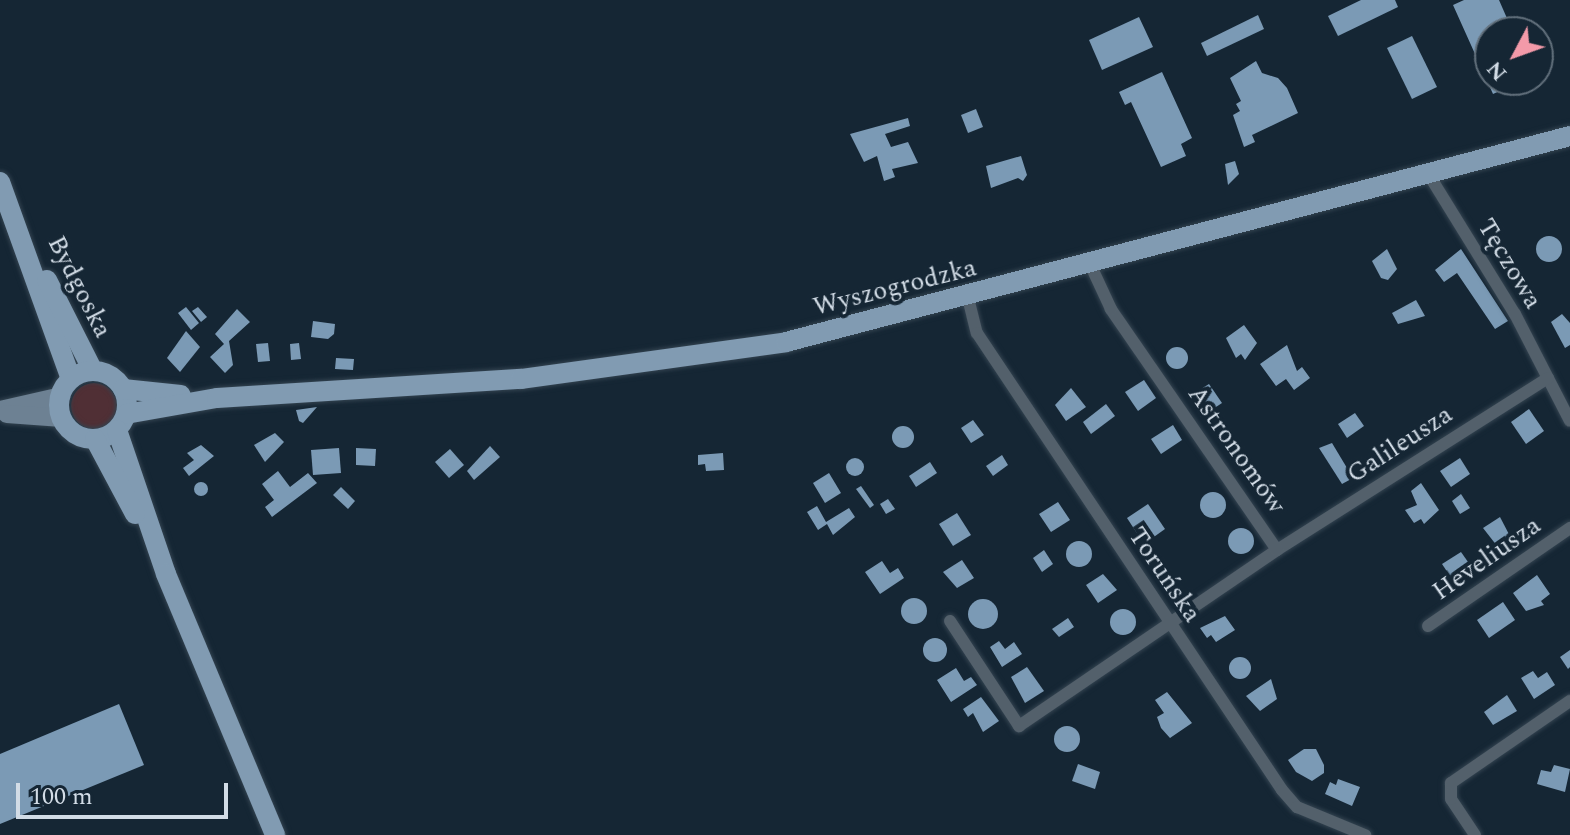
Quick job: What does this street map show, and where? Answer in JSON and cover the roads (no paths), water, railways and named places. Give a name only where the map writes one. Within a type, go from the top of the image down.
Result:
[{"type":"main road","name":"Wyszogrodzka","points":[[123,389],[217,398],[521,379],[633,367],[786,342],[968,298],[1570,136]]},
{"type":"main road","name":"Bydgoska","points":[[0,182],[19,227],[93,371]]},
{"type":"main road","name":"Bydgoska","points":[[19,227],[66,388]]},
{"type":"main road","points":[[0,412],[66,388],[93,371],[112,377],[123,389],[121,422],[166,574]]},
{"type":"main road","points":[[62,418],[66,388]]},
{"type":"main road","name":"Wyszogrodzka","points":[[121,422],[217,398]]},
{"type":"main road","points":[[0,412],[62,418],[77,435],[95,439],[121,422]]},
{"type":"main road","points":[[95,439],[166,574],[275,835]]},
{"type":"street","name":"Tęczowa","points":[[1429,175],[1515,314],[1570,421]]},
{"type":"street","name":"Astronomów","points":[[1090,264],[1111,309],[1277,550],[1169,623]]},
{"type":"street","name":"Toruńska","points":[[968,298],[977,333],[1169,623],[1297,807],[1365,835]]},
{"type":"street","name":"Galileusza","points":[[1277,550],[1548,378]]},
{"type":"street","name":"Heveliusza","points":[[1428,626],[1570,528]]},
{"type":"street","points":[[950,621],[1019,726],[1169,623]]},
{"type":"street","points":[[1475,835],[1451,799],[1451,783],[1570,701]]}]
